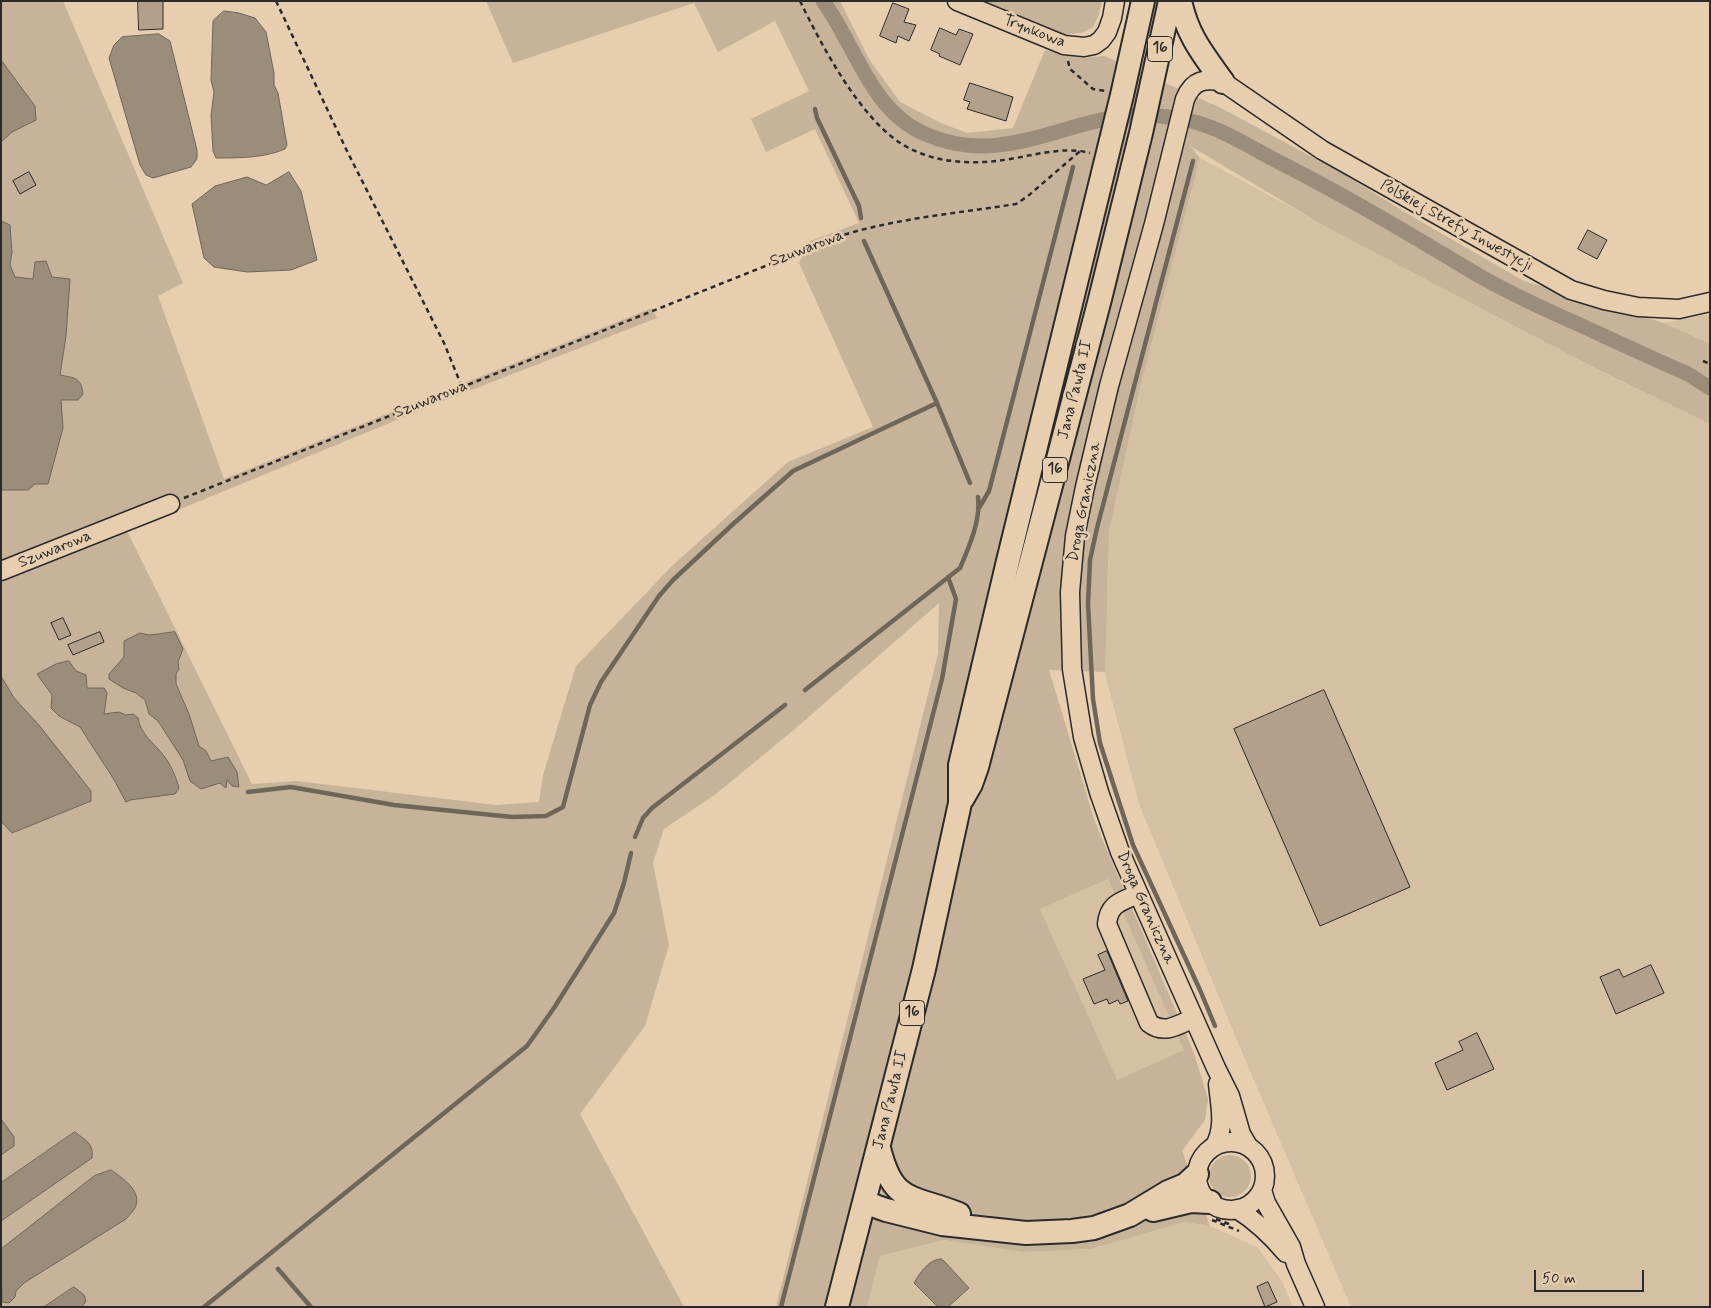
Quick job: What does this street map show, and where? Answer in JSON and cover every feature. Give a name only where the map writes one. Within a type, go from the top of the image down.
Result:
[{"type":"main road","name":"Jana Pawła II","points":[[837,1307],[924,968],[960,804],[960,764],[1112,138],[1114,93],[1143,1]]},
{"type":"main road","name":"Jana Pawła II","points":[[960,804],[971,784],[977,766],[1036,544],[1141,133],[1170,1]]},
{"type":"main road","points":[[1180,1],[1190,35],[1223,82]]},
{"type":"main road","points":[[879,1148],[886,1172],[897,1189],[912,1198],[999,1230]]},
{"type":"main road","points":[[1130,1215],[1185,1184],[1197,1174]]},
{"type":"main road","points":[[864,1202],[886,1210],[942,1224],[1026,1233],[1094,1228],[1130,1215],[1191,1201],[1207,1212]]},
{"type":"street","name":"Trynkowa","points":[[957,1],[1064,45],[1084,47],[1094,45],[1102,40],[1112,18],[1115,1]]},
{"type":"street","name":"Droga Graniczna","points":[[1223,82],[1209,80],[1195,84],[1185,99],[1154,224],[1109,386],[1087,478],[1075,536],[1070,592],[1072,669],[1083,737],[1120,852],[1230,1096],[1241,1134],[1248,1146]]},
{"type":"street","name":"Polskiej Strefy Inwestycji","points":[[1223,82],[1329,154],[1571,290],[1604,300],[1638,307],[1679,309],[1710,302]]},
{"type":"street","name":"Szuwarowa","points":[[1,571],[170,504]]},
{"type":"street","points":[[1138,894],[1112,908],[1108,915],[1107,924],[1148,1023],[1155,1028],[1165,1030],[1194,1018]]},
{"type":"street","name":"Droga Graniczna","points":[[1214,1147],[1221,1134],[1222,1116],[1216,1068]]},
{"type":"street","points":[[1237,1209],[1252,1203],[1262,1190],[1265,1175],[1262,1160],[1256,1152],[1248,1146],[1237,1142],[1225,1142],[1214,1147],[1202,1158],[1197,1174],[1198,1184],[1203,1194],[1207,1212],[1218,1207],[1237,1209],[1270,1234],[1296,1264]]},
{"type":"street","points":[[1262,1190],[1266,1203],[1291,1247],[1296,1264],[1315,1307]]},
{"type":"path","points":[[276,1],[346,149],[444,343],[462,387]]},
{"type":"path","points":[[800,1],[850,91],[889,136],[907,148],[938,158],[967,163],[1075,150],[1091,153]]},
{"type":"path","points":[[1064,45],[1070,69],[1093,89],[1114,93]]},
{"type":"path","name":"Szuwarowa","points":[[170,504],[776,261],[861,230],[917,217],[1016,204],[1082,151]]},
{"type":"path","points":[[1703,360],[1710,364]]},
{"type":"path","points":[[1207,1212],[1244,1232]]},
{"type":"shaded area","points":[[1,1],[63,1],[183,283],[158,296],[224,479],[652,308],[657,318],[443,401],[127,531],[252,784],[297,781],[496,805],[539,802],[543,775],[576,666],[673,565],[788,462],[873,427],[799,263],[810,241],[859,223],[815,129],[766,152],[751,119],[809,91],[775,21],[718,52],[694,3],[513,63],[486,1],[840,1],[869,59],[900,102],[941,123],[967,133],[1013,128],[1045,50],[1081,58],[1105,56],[1221,108],[1340,172],[1418,220],[1524,281],[1664,323],[1710,344],[1710,424],[1593,367],[1323,225],[1190,146],[1200,158],[1141,384],[1109,532],[1105,672],[1049,670],[1095,822],[1194,1053],[1208,1099],[1205,1120],[1182,1151],[1210,1226],[1185,1222],[1091,1249],[1023,1252],[944,1240],[880,1256],[867,1307],[776,1307],[938,654],[939,603],[796,728],[716,794],[664,829],[653,863],[669,945],[645,1026],[580,1114],[684,1307],[1,1307]],"holes":[[[1108,879],[1184,1050],[1117,1080],[1040,909]]]},
{"type":"shaded area","points":[[977,1],[1102,1],[1093,27],[1081,33],[1063,35]]},
{"type":"shaded area","points":[[224,11],[255,18],[266,32],[274,73],[274,85],[278,93],[287,145],[285,149],[260,156],[216,158],[213,151],[211,115],[214,92],[211,80],[213,21]]},
{"type":"shaded area","points":[[159,34],[170,41],[197,150],[197,159],[191,167],[153,178],[146,175],[140,165],[109,58],[114,45],[122,37]]},
{"type":"shaded area","points":[[1,60],[35,106],[36,120],[12,132],[1,142]]},
{"type":"shaded area","points":[[1200,158],[1593,367],[1710,424],[1710,1307],[1351,1307],[1241,1050],[1139,804],[1095,635],[1108,580],[1109,532],[1141,384]]},
{"type":"shaded area","points":[[289,172],[301,191],[317,260],[291,270],[247,272],[214,267],[204,258],[192,204],[215,186],[247,177],[266,185]]},
{"type":"shaded area","points":[[1,221],[10,225],[12,252],[10,265],[15,277],[33,279],[35,262],[46,261],[52,277],[70,279],[66,336],[60,375],[79,381],[83,394],[78,400],[61,400],[63,428],[48,484],[35,484],[28,490],[1,490]]},
{"type":"shaded area","points":[[1710,314],[1710,344],[1664,323]]},
{"type":"shaded area","points":[[175,632],[183,649],[178,662],[179,669],[176,674],[176,684],[189,714],[199,746],[206,751],[211,761],[228,757],[237,772],[239,787],[232,786],[227,780],[226,788],[220,783],[201,789],[190,781],[183,760],[158,721],[149,714],[145,700],[136,693],[123,688],[109,679],[109,674],[124,657],[124,641],[140,633],[149,635]]},
{"type":"shaded area","points":[[69,661],[76,671],[86,675],[87,688],[104,688],[107,693],[104,714],[119,712],[126,715],[133,714],[138,718],[145,734],[164,756],[175,775],[179,788],[175,794],[126,802],[80,727],[59,716],[51,708],[52,695],[37,674],[56,664]]},
{"type":"shaded area","points":[[1,676],[14,698],[38,724],[91,791],[91,801],[12,833],[1,821]]},
{"type":"shaded area","points":[[1108,879],[1185,1050],[1116,1081],[1040,909]]},
{"type":"shaded area","points":[[1,1119],[14,1137],[14,1146],[1,1155]]},
{"type":"shaded area","points":[[75,1132],[86,1140],[92,1149],[92,1158],[1,1221],[1,1183]]},
{"type":"shaded area","points":[[1226,1155],[1234,1155],[1245,1161],[1251,1176],[1245,1191],[1234,1197],[1226,1197],[1215,1191],[1209,1180],[1209,1172],[1215,1161]]},
{"type":"shaded area","points":[[111,1170],[133,1189],[137,1199],[135,1209],[126,1219],[24,1283],[16,1291],[15,1297],[9,1303],[2,1302],[1,1249],[94,1176]]},
{"type":"shaded area","points":[[1185,1222],[1210,1226],[1257,1247],[1282,1281],[1293,1307],[867,1307],[880,1256],[944,1240],[1023,1252],[1091,1249]]},
{"type":"shaded area","points":[[941,1259],[969,1288],[948,1307],[938,1307],[914,1283],[932,1261]]},
{"type":"shaded area","points":[[74,1287],[84,1295],[86,1301],[82,1307],[44,1307]]},
{"type":"building","points":[[138,1],[163,1],[163,29],[139,30]]},
{"type":"building","points":[[893,3],[909,9],[904,22],[916,25],[909,41],[898,36],[896,43],[880,36]]},
{"type":"building","points":[[940,28],[956,35],[959,29],[973,34],[960,65],[939,56],[940,54],[931,50]]},
{"type":"building","points":[[970,83],[1013,97],[1006,121],[967,109],[970,102],[964,100]]},
{"type":"building","points":[[29,172],[36,185],[20,194],[13,181]]},
{"type":"building","points":[[1588,230],[1607,240],[1597,259],[1578,249]]},
{"type":"building","points":[[63,618],[71,635],[59,640],[51,623]]},
{"type":"building","points":[[100,632],[104,642],[73,655],[68,645]]},
{"type":"building","points":[[1324,690],[1410,887],[1320,926],[1234,729]]},
{"type":"building","points":[[1107,951],[1128,1001],[1120,1004],[1118,1000],[1109,1004],[1107,999],[1094,1004],[1083,979],[1105,970],[1098,955]]},
{"type":"building","points":[[1651,965],[1664,993],[1616,1014],[1600,977],[1619,969],[1623,977]]},
{"type":"building","points":[[1477,1033],[1494,1069],[1447,1090],[1435,1063],[1463,1050],[1459,1042]]},
{"type":"building","points":[[1268,1282],[1277,1302],[1265,1307],[1257,1287]]},
{"type":"waterway","points":[[823,1],[877,93],[890,109],[906,123],[925,134],[948,142],[971,146],[992,146],[1014,143],[1101,120],[1124,116],[1158,116],[1202,124],[1233,137],[1326,187],[1506,290],[1688,374],[1710,388]]},
{"type":"waterway","points":[[815,109],[817,118],[859,206],[861,218]]},
{"type":"waterway","points":[[1193,161],[1097,528],[1090,560],[1088,604],[1093,699],[1100,743],[1133,845],[1215,1026]]},
{"type":"waterway","points":[[979,508],[989,491],[1073,167]]},
{"type":"waterway","points":[[248,792],[291,787],[394,805],[512,817],[546,816],[563,807],[590,705],[601,682],[659,596],[673,580],[793,471],[937,403],[864,241]]},
{"type":"waterway","points":[[937,403],[970,483]]},
{"type":"waterway","points":[[805,690],[960,568],[976,524],[978,497]]},
{"type":"waterway","points":[[781,1307],[942,679],[956,599],[948,577]]},
{"type":"waterway","points":[[635,837],[643,818],[652,808],[785,705]]},
{"type":"waterway","points":[[204,1307],[527,1046],[554,1008],[614,913],[631,853]]},
{"type":"waterway","points":[[278,1269],[311,1307]]}]
